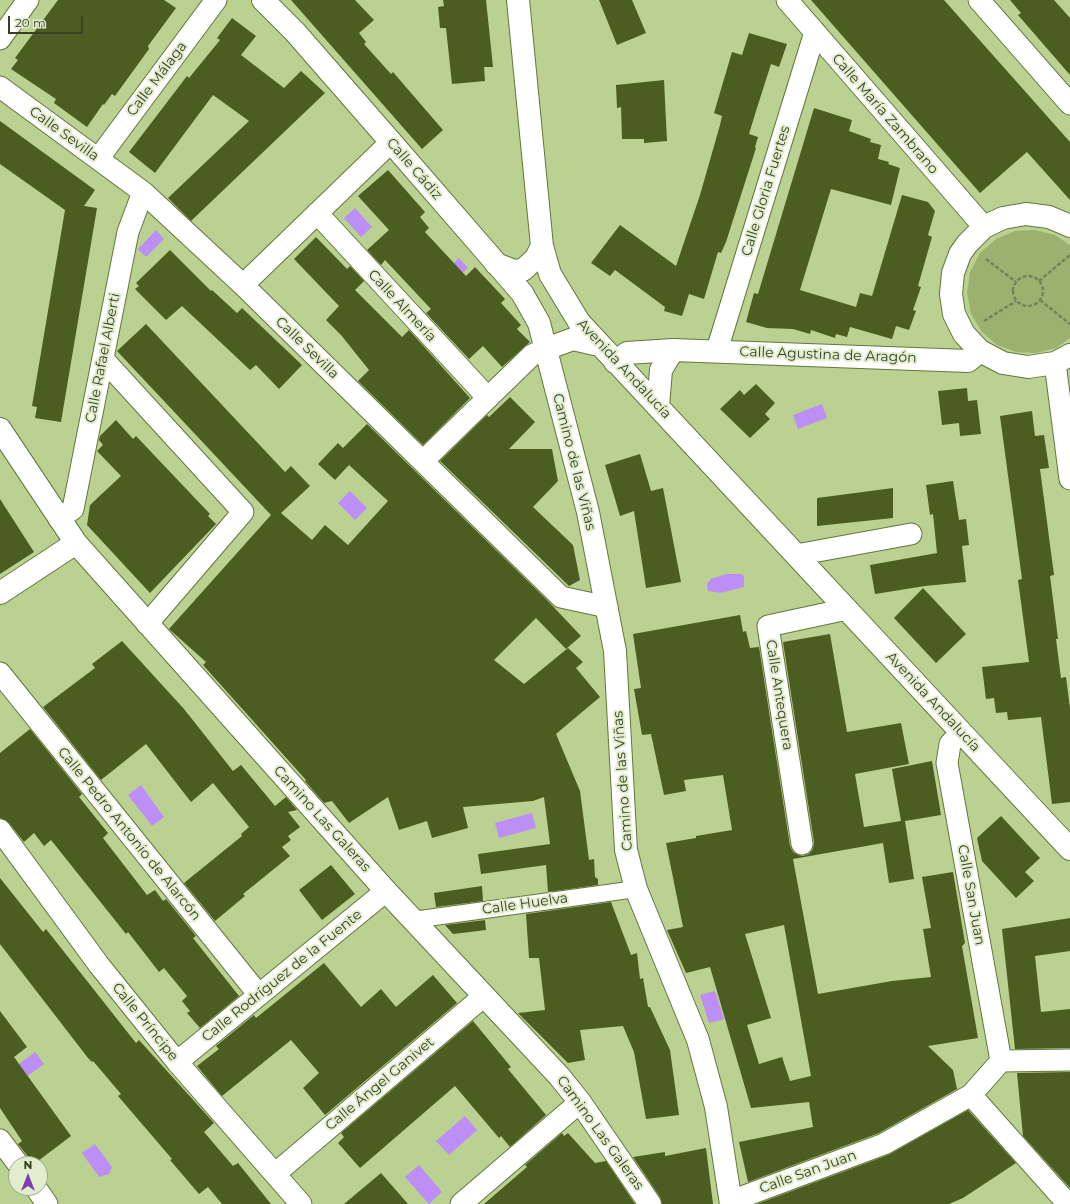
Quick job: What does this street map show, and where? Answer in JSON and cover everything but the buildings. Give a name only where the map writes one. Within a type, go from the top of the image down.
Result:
[{"type":"street","points":[[0,39],[28,0]]},
{"type":"street","name":"Calle Málaga","points":[[98,159],[216,0]]},
{"type":"street","name":"Calle Cádiz","points":[[263,0],[295,32],[522,293],[539,323],[546,349]]},
{"type":"street","name":"Avenida Andalucía","points":[[518,0],[542,246],[550,274],[579,322],[1070,849]]},
{"type":"street","name":"Calle María Zambrano","points":[[787,0],[984,227]]},
{"type":"street","points":[[979,0],[1070,104]]},
{"type":"street","name":"Calle Gloria Fuertes","points":[[717,350],[815,32]]},
{"type":"street","name":"Calle Sevilla","points":[[0,87],[143,192],[243,286],[424,461],[561,597],[607,608]]},
{"type":"street","points":[[243,286],[391,142]]},
{"type":"street","name":"Calle Rafael Alberti","points":[[59,519],[73,509],[104,360],[128,232],[143,192]]},
{"type":"street","name":"Calle Almería","points":[[317,214],[488,398]]},
{"type":"street","points":[[1070,226],[1049,217],[1026,214],[1003,218],[984,227],[967,244],[960,254],[953,273],[951,294],[954,314],[964,334],[980,351],[1002,363],[1028,367],[1062,359],[1070,479]]},
{"type":"street","points":[[496,264],[514,271],[523,270],[536,258],[542,246]]},
{"type":"street","points":[[539,323],[550,274]]},
{"type":"street","points":[[424,461],[532,355],[572,339],[599,345]]},
{"type":"street","name":"Camino de las Viñas","points":[[546,349],[588,512],[615,650],[626,850],[636,889],[698,1040],[716,1107],[731,1202]]},
{"type":"street","points":[[658,406],[661,370],[673,350]]},
{"type":"street","name":"Calle Agustina de Aragón","points":[[615,362],[627,353],[673,350],[717,350],[968,361],[980,351]]},
{"type":"street","points":[[104,360],[243,512],[147,624]]},
{"type":"street","name":"Camino Las Galeras","points":[[0,429],[76,543],[386,891],[559,1076],[580,1102],[650,1204]]},
{"type":"street","points":[[796,554],[911,534]]},
{"type":"street","points":[[0,594],[76,543]]},
{"type":"street","name":"Calle Antequera","points":[[802,844],[768,626],[847,609]]},
{"type":"street","name":"Calle Pedro Antonio de Alarcón","points":[[0,673],[259,995]]},
{"type":"street","name":"Calle San Juan","points":[[731,1202],[884,1144],[971,1095],[1001,1062],[947,763],[950,744],[961,732]]},
{"type":"street","name":"Calle Príncipe","points":[[0,830],[98,965],[177,1062],[276,1173],[301,1204]]},
{"type":"street","name":"Calle Huelva","points":[[413,920],[636,889]]},
{"type":"street","name":"Calle Rodríguez de la Fuente","points":[[177,1062],[386,891]]},
{"type":"street","name":"Calle Ángel Ganivet","points":[[276,1173],[484,996]]},
{"type":"street","points":[[1001,1062],[1070,1060]]},
{"type":"street","points":[[971,1095],[1068,1204]]},
{"type":"street","points":[[461,1204],[580,1102]]},
{"type":"street","points":[[0,1140],[12,1156]]},
{"type":"path","points":[[967,244],[1016,282]]},
{"type":"path","points":[[1039,280],[1070,255]]},
{"type":"path","points":[[1030,276],[1039,280],[1043,288],[1040,300],[1037,304],[1028,307],[1016,301],[1013,291],[1016,282],[1020,278],[1030,276]]},
{"type":"path","points":[[1040,300],[1070,324]]},
{"type":"path","points":[[964,334],[1016,301]]},
{"type":"green space","points":[[1035,230],[1055,235],[1070,245],[1070,338],[1056,348],[1036,353],[1016,352],[997,345],[982,332],[971,314],[967,293],[970,272],[980,253],[996,239],[1015,231]]},
{"type":"shaded area","points":[[355,208],[372,227],[361,237],[344,218]]},
{"type":"shaded area","points":[[156,230],[164,239],[146,257],[138,249]]},
{"type":"shaded area","points":[[459,258],[468,268],[448,286],[439,277]]},
{"type":"shaded area","points":[[822,404],[827,418],[798,429],[793,415]]},
{"type":"shaded area","points":[[350,491],[367,508],[355,520],[338,503]]},
{"type":"shaded area","points":[[726,574],[741,574],[744,576],[744,587],[720,593],[708,591],[707,584],[711,579]]},
{"type":"shaded area","points":[[141,785],[164,817],[152,826],[128,795]]},
{"type":"shaded area","points":[[532,813],[536,828],[499,838],[495,823]]},
{"type":"shaded area","points":[[715,991],[724,1019],[709,1023],[700,995]]},
{"type":"shaded area","points":[[35,1052],[44,1064],[18,1083],[10,1071]]},
{"type":"shaded area","points":[[465,1116],[477,1130],[449,1155],[436,1141]]},
{"type":"shaded area","points":[[95,1144],[112,1167],[109,1174],[99,1177],[82,1153]]},
{"type":"shaded area","points":[[419,1165],[442,1192],[429,1204],[405,1177]]}]
